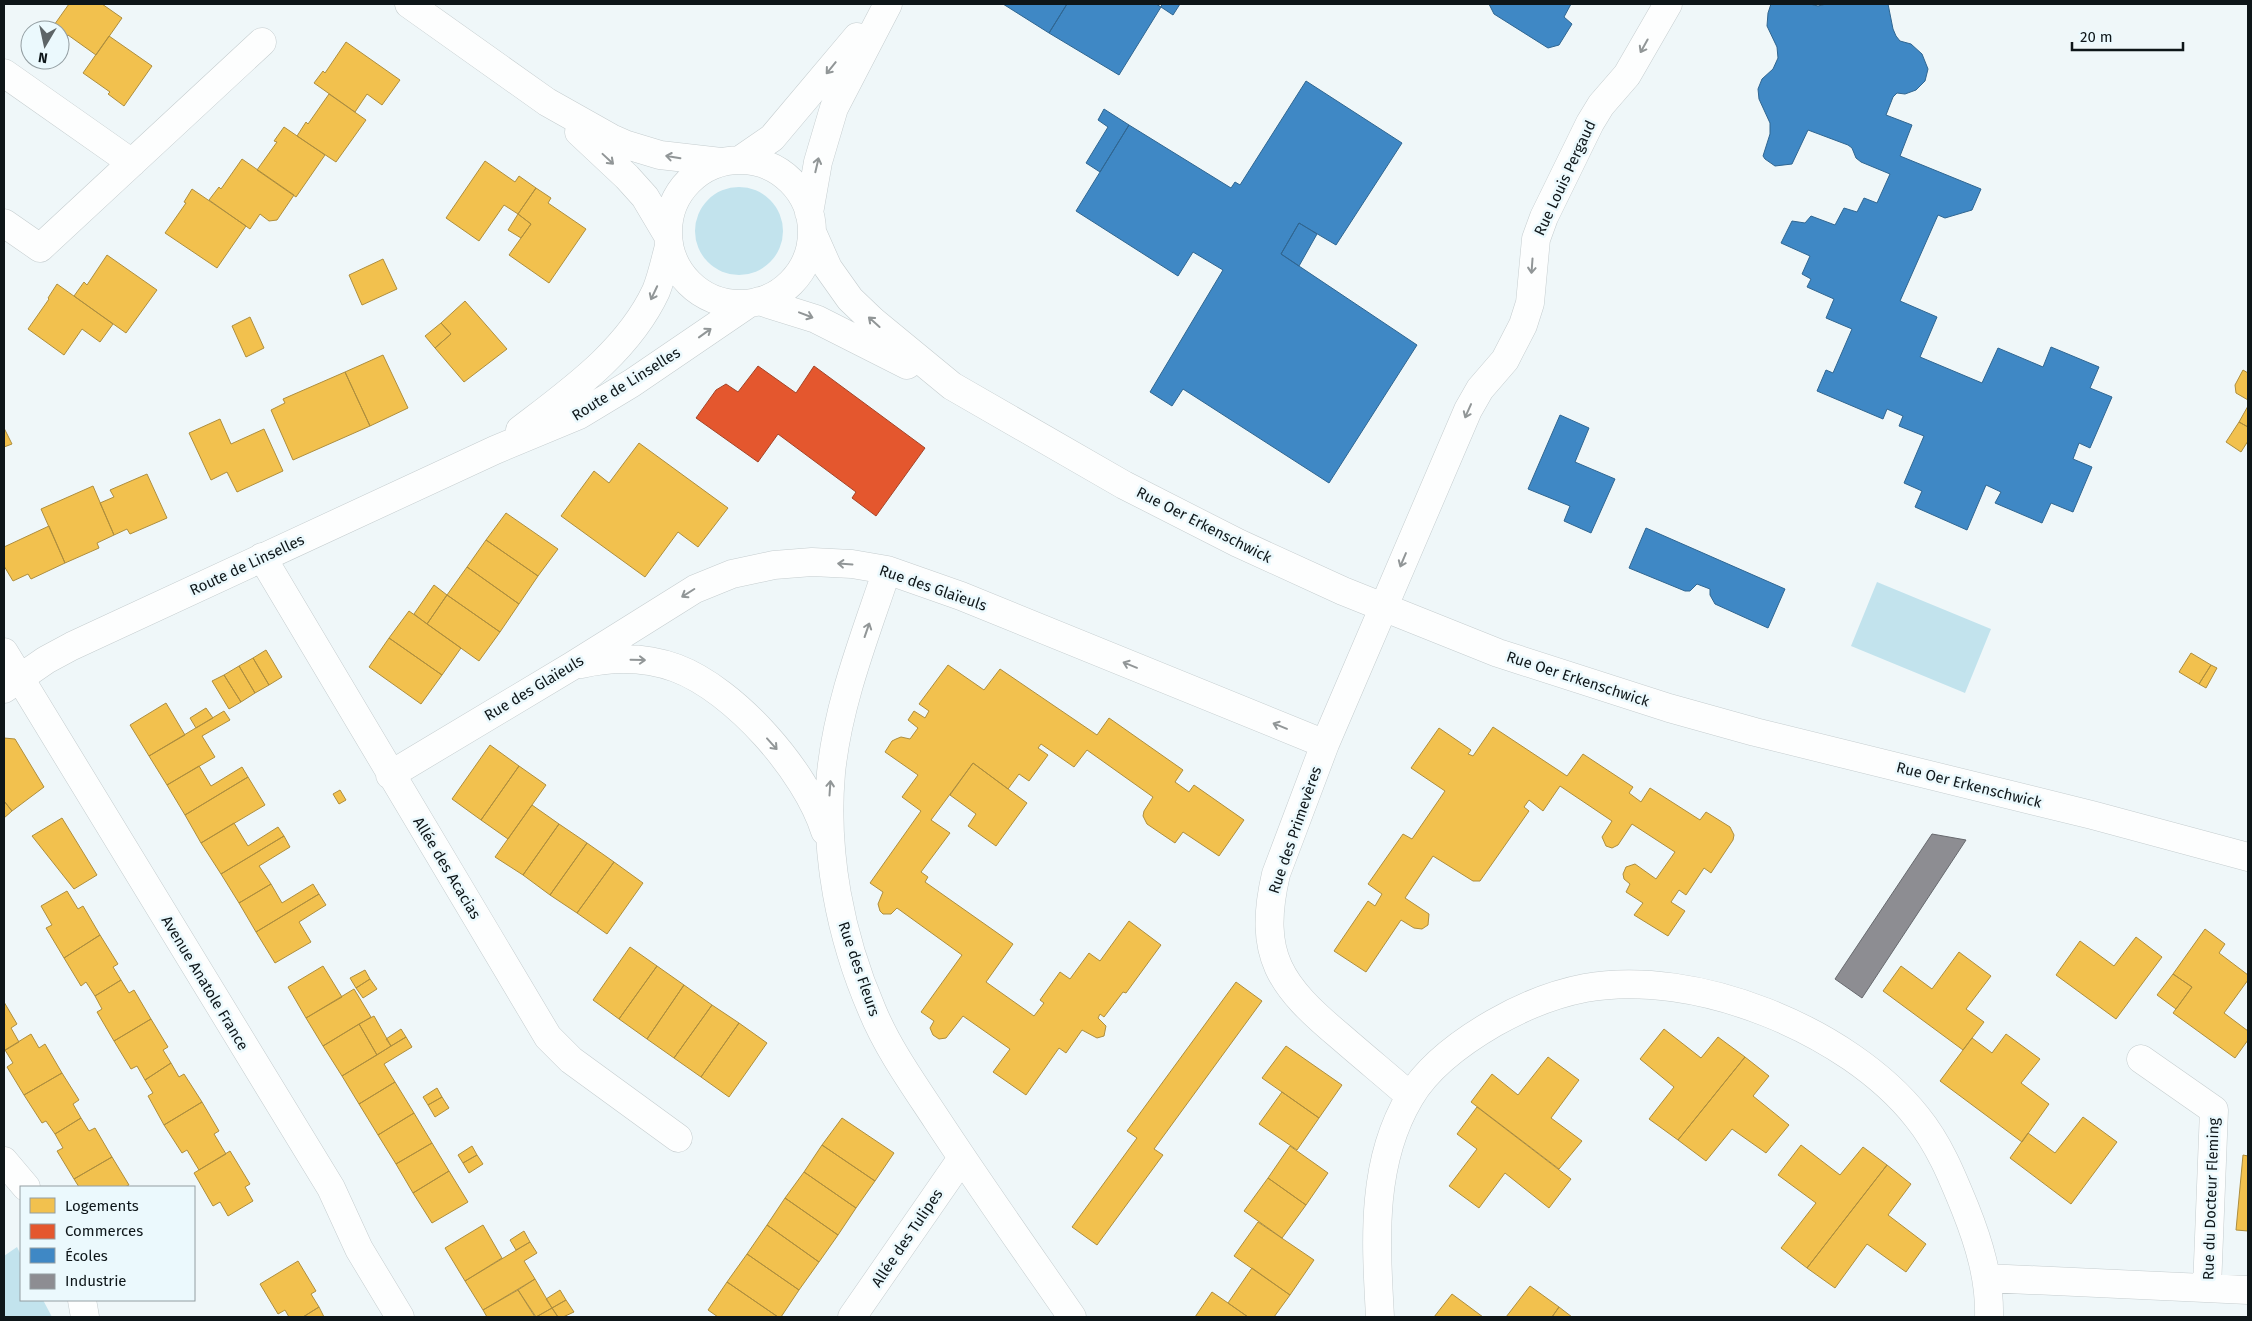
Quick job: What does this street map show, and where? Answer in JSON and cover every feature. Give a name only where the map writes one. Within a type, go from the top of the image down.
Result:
[{"type":"street","points":[[409,4],[547,102],[627,145],[674,158],[731,161],[770,166],[788,178],[801,194],[811,223]]},
{"type":"street","points":[[547,102],[627,177],[645,197],[668,240],[676,266],[697,290],[716,301],[754,302],[784,289],[798,275],[810,250],[818,162],[834,108],[887,4]]},
{"type":"street","points":[[668,240],[671,208],[680,192],[698,173],[757,150],[779,131],[887,4]]},
{"type":"street","name":"Rue Louis Pergaud","points":[[1383,608],[1473,399],[1505,360],[1523,325],[1530,303],[1536,239],[1544,217],[1590,123],[1601,105],[1627,75],[1668,4]]},
{"type":"street","points":[[4,222],[40,248],[262,42]]},
{"type":"street","points":[[4,73],[132,163]]},
{"type":"street","name":"Rue Oer Erkenschwick","points":[[811,223],[828,268],[846,294],[873,321],[952,386]]},
{"type":"street","name":"Route de Linselles","points":[[495,450],[580,383],[623,341],[644,312],[656,290],[668,240]]},
{"type":"street","name":"Rue Oer Erkenschwick","points":[[754,302],[799,312],[827,324],[952,386],[1071,456],[1176,512],[1309,577],[1507,656],[1669,708],[1755,732],[2083,813],[2248,858]]},
{"type":"street","name":"Route de Linselles","points":[[11,684],[60,652],[495,450],[579,415],[632,384],[754,302]]},
{"type":"street","name":"Allée des Acacias","points":[[262,557],[390,775],[548,1037],[571,1060],[678,1138]]},
{"type":"street","name":"Rue des Glaïeuls","points":[[390,775],[572,666],[694,589],[732,574],[774,565],[812,562],[852,564],[887,570],[960,596],[1325,744]]},
{"type":"street","name":"Rue des Fleurs","points":[[887,570],[856,663],[837,736],[829,807],[832,854],[840,911],[856,968],[872,1011],[892,1050],[962,1158],[1072,1317]]},
{"type":"street","name":"Rue des Primevères","points":[[1383,608],[1325,744],[1276,874],[1268,912],[1275,959],[1287,985],[1304,1006],[1410,1096]]},
{"type":"street","name":"Avenue Anatole France","points":[[4,652],[11,684],[331,1188],[359,1249],[400,1317]]},
{"type":"street","points":[[572,666],[615,660],[646,660],[676,668],[701,681],[733,704],[789,763],[806,788],[823,824],[832,854]]},
{"type":"street","points":[[1380,1317],[1376,1231],[1379,1188],[1388,1153],[1410,1096],[1432,1069],[1458,1046],[1508,1015],[1535,1003],[1586,988],[1641,984],[1713,995],[1754,1008],[1822,1038],[1889,1088],[1917,1116],[1938,1147],[1954,1179],[1980,1252],[1990,1299],[1989,1317]]},
{"type":"street","name":"Rue du Docteur Fleming","points":[[2140,1059],[2214,1110],[2207,1288]]},
{"type":"street","name":"Allée des Tulipes","points":[[852,1317],[962,1158]]},
{"type":"street","points":[[4,1161],[25,1186]]},
{"type":"street","name":"Rue du Docteur Fleming","points":[[1986,1278],[2248,1290]]},
{"type":"street","points":[[82,1301],[84,1317]]},
{"type":"shaded area","points":[[739,187],[756,190],[770,200],[780,214],[783,231],[780,248],[770,262],[756,272],[739,275],[722,272],[708,262],[698,248],[695,231],[698,214],[708,200],[722,190]]},
{"type":"shaded area","points":[[1877,582],[1991,629],[1965,693],[1851,646]]},
{"type":"shaded area","points":[[17,1247],[20,1253],[20,1301],[44,1301],[52,1317],[4,1317],[4,1256]]},
{"type":"building: Logements","points":[[69,4],[102,4],[122,18],[96,55],[70,36],[70,20],[58,20]]},
{"type":"building: Logements","points":[[109,36],[152,66],[124,106],[108,94],[110,92],[83,73]]},
{"type":"building: Logements","points":[[346,42],[400,80],[382,105],[367,94],[355,112],[314,83],[323,71],[325,73]]},
{"type":"building: Logements","points":[[329,94],[366,120],[336,162],[297,136]]},
{"type":"building: Logements","points":[[284,127],[325,155],[296,197],[257,170],[277,142],[274,141]]},
{"type":"building: Logements","points":[[242,159],[294,195],[277,220],[269,221],[260,214],[250,229],[209,200],[219,187],[221,189]]},
{"type":"building: Logements","points":[[485,161],[515,182],[519,176],[536,188],[518,214],[504,205],[479,241],[446,218]]},
{"type":"building: Logements","points":[[536,188],[551,198],[548,203],[586,229],[549,283],[509,255],[531,224],[518,214]]},
{"type":"building: Logements","points":[[192,189],[246,226],[217,268],[165,233],[186,203],[184,202]]},
{"type":"building: Logements","points":[[518,214],[531,224],[521,238],[508,230]]},
{"type":"building: Logements","points":[[107,255],[157,290],[126,333],[74,296],[84,282],[87,285]]},
{"type":"building: Logements","points":[[383,259],[397,289],[362,305],[349,275]]},
{"type":"building: Logements","points":[[57,284],[113,324],[100,342],[82,329],[64,355],[28,329]]},
{"type":"building: Logements","points":[[465,301],[507,349],[464,382],[435,348],[451,334],[441,323]]},
{"type":"building: Logements","points":[[250,317],[264,348],[246,357],[232,326]]},
{"type":"building: Logements","points":[[441,323],[451,334],[435,348],[425,336]]},
{"type":"building: Logements","points":[[383,355],[408,408],[370,426],[345,372]]},
{"type":"building: Logements","points":[[2243,370],[2248,373],[2248,400],[2236,393],[2235,385]]},
{"type":"building: Logements","points":[[345,372],[370,426],[293,460],[271,410],[285,403],[283,399]]},
{"type":"building: Logements","points":[[2248,406],[2248,427],[2239,422]]},
{"type":"building: Logements","points":[[220,419],[231,444],[264,429],[283,471],[237,492],[227,472],[211,480],[189,433]]},
{"type":"building: Logements","points":[[2239,422],[2248,427],[2248,441],[2241,452],[2226,442]]},
{"type":"building: Logements","points":[[4,428],[12,444],[4,447]]},
{"type":"building: Logements","points":[[639,443],[728,508],[698,547],[678,532],[645,577],[561,516],[594,471],[609,483]]},
{"type":"building: Logements","points":[[147,474],[167,518],[130,534],[127,529],[114,535],[100,503],[114,497],[110,490]]},
{"type":"building: Logements","points":[[93,486],[114,535],[97,543],[99,548],[65,563],[41,509]]},
{"type":"building: Logements","points":[[506,513],[558,549],[538,576],[486,540]]},
{"type":"building: Logements","points":[[49,526],[65,563],[31,579],[28,574],[13,581],[4,566],[4,547]]},
{"type":"building: Logements","points":[[486,540],[538,576],[519,604],[467,567]]},
{"type":"building: Logements","points":[[467,567],[519,604],[500,632],[447,595]]},
{"type":"building: Logements","points":[[434,585],[447,595],[427,624],[414,614]]},
{"type":"building: Logements","points":[[447,595],[500,632],[479,661],[427,624]]},
{"type":"building: Logements","points":[[409,611],[461,648],[442,675],[389,638]]},
{"type":"building: Logements","points":[[389,638],[442,675],[421,704],[369,667]]},
{"type":"building: Logements","points":[[266,650],[282,677],[269,685],[253,658]]},
{"type":"building: Logements","points":[[2191,653],[2211,665],[2199,684],[2179,672]]},
{"type":"building: Logements","points":[[253,658],[269,685],[255,693],[239,666]]},
{"type":"building: Logements","points":[[948,665],[984,690],[1000,669],[1097,735],[1109,718],[1183,770],[1175,782],[1189,792],[1194,785],[1244,820],[1219,856],[1183,832],[1175,843],[1147,824],[1143,816],[1144,811],[1153,797],[1087,750],[1074,767],[1041,744],[1038,748],[1048,755],[1029,781],[1019,774],[1008,789],[973,763],[931,820],[950,833],[921,872],[928,877],[925,882],[1013,944],[986,982],[1034,1016],[1044,1003],[1040,1000],[1060,972],[1070,979],[1089,953],[1100,961],[1129,921],[1161,945],[1126,993],[1123,992],[1104,1017],[1100,1014],[1098,1018],[1106,1026],[1104,1036],[1097,1038],[1082,1030],[1066,1053],[1059,1048],[1026,1095],[993,1072],[1010,1049],[963,1016],[946,1038],[939,1039],[933,1035],[930,1028],[934,1021],[921,1012],[962,955],[897,908],[891,914],[883,914],[878,904],[883,892],[870,883],[921,811],[902,797],[918,775],[885,752],[892,741],[901,737],[910,739],[918,728],[908,720],[914,711],[925,718],[929,711],[919,704]]},
{"type":"building: Logements","points":[[2211,665],[2217,668],[2206,688],[2199,684]]},
{"type":"building: Logements","points":[[239,666],[255,693],[241,702],[224,675]]},
{"type":"building: Logements","points":[[224,675],[241,702],[229,709],[212,681]]},
{"type":"building: Logements","points":[[166,703],[185,735],[149,756],[130,725]]},
{"type":"building: Logements","points":[[206,708],[213,718],[196,728],[190,718]]},
{"type":"building: Logements","points":[[224,711],[230,720],[202,736],[215,757],[167,785],[149,756]]},
{"type":"building: Logements","points":[[1493,727],[1567,776],[1583,754],[1633,787],[1629,793],[1641,802],[1650,788],[1700,820],[1706,812],[1730,827],[1734,835],[1733,840],[1711,873],[1704,868],[1686,895],[1679,890],[1671,902],[1685,911],[1668,936],[1634,915],[1643,903],[1626,892],[1630,884],[1624,879],[1623,874],[1626,867],[1635,864],[1656,879],[1675,852],[1632,824],[1618,845],[1612,848],[1606,846],[1602,837],[1612,821],[1560,786],[1543,811],[1529,800],[1524,807],[1529,811],[1480,881],[1473,881],[1433,856],[1405,898],[1429,914],[1428,925],[1422,929],[1414,928],[1401,920],[1366,972],[1334,951],[1368,901],[1375,906],[1382,894],[1368,884],[1403,834],[1412,839],[1445,791],[1411,768],[1439,728],[1471,750],[1468,754],[1473,756]]},
{"type":"building: Logements","points":[[4,738],[15,739],[44,787],[12,811],[4,801]]},
{"type":"building: Logements","points":[[490,745],[519,766],[481,820],[452,799]]},
{"type":"building: Logements","points":[[973,763],[1027,803],[996,846],[968,826],[976,814],[950,795]]},
{"type":"building: Logements","points":[[199,766],[211,786],[242,767],[248,777],[185,815],[167,785]]},
{"type":"building: Logements","points":[[519,766],[546,785],[508,839],[481,820]]},
{"type":"building: Logements","points":[[248,777],[265,805],[201,843],[185,815]]},
{"type":"building: Logements","points":[[340,790],[346,800],[339,804],[333,794]]},
{"type":"building: Logements","points":[[4,801],[12,811],[4,818]]},
{"type":"building: Logements","points":[[532,805],[559,824],[523,875],[495,857]]},
{"type":"building: Logements","points":[[62,818],[97,875],[74,889],[32,836]]},
{"type":"building: Logements","points":[[234,823],[248,846],[278,827],[284,836],[221,874],[201,843]]},
{"type":"building: Logements","points":[[559,824],[587,843],[550,895],[523,875]]},
{"type":"building: Logements","points":[[284,836],[290,847],[259,866],[271,884],[239,903],[221,874]]},
{"type":"building: Logements","points":[[587,843],[614,862],[577,913],[550,895]]},
{"type":"building: Logements","points":[[614,862],[643,883],[607,934],[577,913]]},
{"type":"building: Logements","points":[[271,884],[282,903],[313,884],[319,894],[256,932],[239,903]]},
{"type":"building: Logements","points":[[67,891],[78,909],[83,906],[100,935],[64,958],[46,928],[52,925],[41,906]]},
{"type":"building: Logements","points":[[319,894],[326,905],[299,922],[311,942],[275,963],[256,932]]},
{"type":"building: Logements","points":[[2205,929],[2225,944],[2219,953],[2248,975],[2248,980],[2224,1013],[2248,1031],[2248,1040],[2235,1058],[2173,1013],[2192,987],[2173,974]]},
{"type":"building: Logements","points":[[100,935],[118,964],[113,967],[121,980],[95,996],[86,982],[81,986],[64,958]]},
{"type":"building: Logements","points":[[2136,937],[2162,957],[2116,1019],[2056,975],[2080,941],[2114,966]]},
{"type":"building: Logements","points":[[630,947],[657,966],[619,1019],[593,1000]]},
{"type":"building: Logements","points":[[1959,952],[1991,976],[1966,1009],[1984,1022],[1963,1050],[1883,991],[1901,966],[1932,989]]},
{"type":"building: Logements","points":[[323,966],[342,997],[306,1018],[288,987]]},
{"type":"building: Logements","points":[[657,966],[684,985],[647,1039],[619,1019]]},
{"type":"building: Logements","points":[[365,970],[370,979],[356,988],[350,978]]},
{"type":"building: Logements","points":[[2173,974],[2192,987],[2176,1009],[2157,995]]},
{"type":"building: Logements","points":[[370,979],[377,989],[363,998],[356,988]]},
{"type":"building: Logements","points":[[121,980],[129,993],[134,990],[151,1019],[114,1041],[97,1012],[102,1009],[95,996]]},
{"type":"building: Logements","points":[[1236,982],[1262,1001],[1154,1149],[1163,1155],[1097,1245],[1072,1227],[1137,1138],[1127,1131]]},
{"type":"building: Logements","points":[[684,985],[712,1005],[674,1058],[647,1039]]},
{"type":"building: Logements","points":[[354,989],[371,1017],[323,1046],[306,1018]]},
{"type":"building: Logements","points":[[4,1002],[17,1024],[11,1028],[19,1042],[4,1051]]},
{"type":"building: Logements","points":[[712,1005],[739,1023],[701,1077],[674,1058]]},
{"type":"building: Logements","points":[[374,1016],[391,1046],[377,1055],[359,1024]]},
{"type":"building: Logements","points":[[151,1019],[168,1047],[163,1050],[171,1063],[145,1080],[137,1066],[131,1069],[114,1041]]},
{"type":"building: Logements","points":[[739,1023],[767,1043],[729,1097],[701,1077]]},
{"type":"building: Logements","points":[[359,1024],[377,1055],[342,1076],[323,1046]]},
{"type":"building: Logements","points":[[401,1029],[406,1037],[391,1046],[386,1039]]},
{"type":"building: Logements","points":[[1664,1029],[1701,1058],[1718,1037],[1745,1057],[1678,1140],[1649,1119],[1674,1087],[1640,1059]]},
{"type":"building: Logements","points":[[31,1034],[39,1048],[45,1044],[62,1073],[24,1095],[7,1067],[13,1063],[5,1050]]},
{"type":"building: Logements","points":[[2006,1034],[2040,1059],[2021,1083],[2049,1104],[2022,1142],[1940,1081],[1972,1038],[1992,1053]]},
{"type":"building: Logements","points":[[406,1037],[412,1047],[384,1064],[395,1082],[359,1104],[342,1076]]},
{"type":"building: Logements","points":[[1286,1046],[1342,1085],[1319,1118],[1262,1078]]},
{"type":"building: Logements","points":[[1548,1057],[1579,1080],[1551,1118],[1582,1141],[1559,1169],[1471,1102],[1492,1074],[1518,1095]]},
{"type":"building: Logements","points":[[1745,1057],[1769,1076],[1753,1096],[1789,1125],[1766,1153],[1732,1129],[1706,1161],[1678,1140]]},
{"type":"building: Logements","points":[[171,1063],[179,1077],[184,1074],[202,1102],[164,1125],[148,1096],[153,1093],[145,1080]]},
{"type":"building: Logements","points":[[62,1073],[79,1100],[73,1104],[81,1118],[55,1134],[46,1121],[42,1123],[24,1095]]},
{"type":"building: Logements","points":[[395,1082],[414,1113],[378,1135],[359,1104]]},
{"type":"building: Logements","points":[[437,1088],[442,1097],[428,1105],[423,1097]]},
{"type":"building: Logements","points":[[1282,1092],[1319,1118],[1297,1150],[1259,1124]]},
{"type":"building: Logements","points":[[442,1097],[449,1108],[435,1117],[428,1105]]},
{"type":"building: Logements","points":[[202,1102],[219,1131],[214,1134],[226,1154],[199,1170],[187,1150],[182,1153],[164,1125]]},
{"type":"building: Logements","points":[[1477,1107],[1571,1179],[1549,1208],[1505,1173],[1479,1208],[1449,1186],[1477,1149],[1457,1134]]},
{"type":"building: Logements","points":[[414,1113],[432,1143],[396,1164],[378,1135]]},
{"type":"building: Logements","points":[[2083,1117],[2117,1142],[2071,1204],[2010,1158],[2028,1133],[2055,1153]]},
{"type":"building: Logements","points":[[81,1118],[89,1131],[95,1128],[112,1157],[74,1179],[57,1151],[63,1148],[55,1134]]},
{"type":"building: Logements","points":[[842,1118],[894,1153],[875,1181],[822,1145]]},
{"type":"building: Logements","points":[[432,1143],[449,1171],[413,1193],[396,1164]]},
{"type":"building: Logements","points":[[822,1145],[875,1181],[856,1208],[804,1172]]},
{"type":"building: Logements","points":[[1801,1145],[1840,1175],[1863,1147],[1887,1165],[1807,1268],[1781,1248],[1816,1203],[1778,1175]]},
{"type":"building: Logements","points":[[472,1146],[477,1155],[463,1163],[458,1155]]},
{"type":"building: Logements","points":[[1290,1146],[1328,1173],[1306,1205],[1268,1178]]},
{"type":"building: Logements","points":[[230,1151],[250,1184],[245,1187],[253,1201],[228,1216],[220,1202],[213,1206],[194,1173]]},
{"type":"building: Logements","points":[[477,1155],[483,1164],[469,1173],[463,1163]]},
{"type":"building: Logements","points":[[2243,1155],[2248,1156],[2248,1231],[2236,1230]]},
{"type":"building: Logements","points":[[112,1157],[129,1185],[78,1186],[74,1179]]},
{"type":"building: Logements","points":[[1887,1165],[1911,1184],[1888,1215],[1926,1244],[1906,1272],[1867,1244],[1835,1288],[1807,1268]]},
{"type":"building: Logements","points":[[449,1171],[468,1202],[432,1223],[413,1193]]},
{"type":"building: Logements","points":[[804,1172],[856,1208],[838,1235],[785,1198]]},
{"type":"building: Logements","points":[[1268,1178],[1306,1205],[1282,1238],[1244,1211]]},
{"type":"building: Logements","points":[[785,1198],[838,1235],[819,1262],[767,1225]]},
{"type":"building: Logements","points":[[1258,1222],[1314,1260],[1290,1295],[1234,1256]]},
{"type":"building: Logements","points":[[483,1225],[502,1258],[465,1281],[445,1248]]},
{"type":"building: Logements","points":[[767,1225],[819,1262],[799,1290],[747,1254]]},
{"type":"building: Logements","points":[[524,1231],[530,1242],[516,1250],[510,1240]]},
{"type":"building: Logements","points":[[530,1242],[537,1253],[524,1261],[535,1279],[483,1310],[465,1281]]},
{"type":"building: Logements","points":[[747,1254],[799,1290],[781,1317],[778,1317],[727,1282]]},
{"type":"building: Logements","points":[[298,1261],[316,1291],[311,1294],[319,1307],[303,1317],[289,1317],[285,1310],[278,1314],[260,1284]]},
{"type":"building: Logements","points":[[1252,1268],[1290,1295],[1274,1317],[1248,1317],[1228,1303]]},
{"type":"building: Logements","points":[[535,1279],[552,1308],[536,1317],[518,1290]]},
{"type":"building: Logements","points":[[727,1282],[778,1317],[718,1317],[708,1310]]},
{"type":"building: Logements","points":[[1530,1286],[1559,1307],[1552,1317],[1506,1317]]},
{"type":"building: Logements","points":[[518,1290],[535,1317],[487,1317],[483,1310]]},
{"type":"building: Logements","points":[[560,1290],[566,1300],[552,1308],[546,1299]]},
{"type":"building: Logements","points":[[1212,1292],[1228,1303],[1248,1317],[1195,1317]]},
{"type":"building: Logements","points":[[1452,1294],[1483,1317],[1434,1317]]},
{"type":"building: Logements","points":[[566,1300],[574,1312],[558,1317],[552,1308]]},
{"type":"building: Logements","points":[[319,1307],[324,1317],[303,1317]]},
{"type":"building: Logements","points":[[1559,1307],[1572,1317],[1552,1317]]},
{"type":"building: Logements","points":[[552,1308],[558,1317],[536,1317]]},
{"type":"building: Commerces","points":[[758,366],[796,393],[814,366],[925,448],[876,516],[852,498],[856,492],[778,434],[758,462],[696,418],[716,390],[726,384],[738,392]]},
{"type":"building: Écoles","points":[[1003,4],[1067,4],[1049,33]]},
{"type":"building: Écoles","points":[[1067,4],[1156,4],[1161,7],[1119,75],[1049,33]]},
{"type":"building: Écoles","points":[[1162,4],[1180,4],[1173,15],[1161,7]]},
{"type":"building: Écoles","points":[[1489,4],[1571,4],[1564,17],[1572,24],[1559,45],[1548,48],[1494,14]]},
{"type":"building: Écoles","points":[[1771,4],[1810,4],[1818,6],[1826,4],[1888,4],[1896,36],[1900,41],[1911,44],[1922,54],[1928,69],[1925,81],[1916,90],[1905,94],[1897,93],[1893,97],[1886,115],[1912,125],[1900,156],[1981,189],[1972,210],[1945,218],[1938,215],[1900,301],[1937,317],[1920,357],[1982,383],[1998,348],[2043,367],[2051,347],[2099,367],[2090,388],[2112,397],[2090,448],[2079,443],[2073,459],[2092,467],[2073,512],[2051,503],[2042,523],[1995,503],[2001,492],[1986,485],[1967,530],[1915,507],[1922,491],[1904,483],[1924,436],[1899,426],[1903,416],[1887,409],[1883,419],[1817,391],[1826,370],[1833,373],[1852,329],[1826,318],[1834,299],[1807,287],[1811,279],[1802,274],[1810,256],[1781,243],[1792,221],[1805,223],[1811,216],[1835,225],[1844,208],[1857,212],[1864,198],[1877,203],[1890,174],[1861,162],[1856,158],[1852,148],[1848,145],[1808,130],[1792,164],[1775,166],[1765,159],[1763,156],[1770,134],[1770,123],[1759,99],[1758,89],[1762,79],[1773,69],[1778,58],[1777,47],[1767,26]]},
{"type":"building: Écoles","points":[[1306,81],[1402,143],[1336,245],[1299,223],[1281,254],[1417,345],[1329,483],[1183,389],[1172,406],[1150,392],[1223,270],[1193,252],[1178,276],[1076,211],[1129,125],[1231,188],[1235,182],[1240,185]]},
{"type":"building: Écoles","points":[[1104,109],[1129,125],[1100,172],[1086,163],[1108,127],[1098,120]]},
{"type":"building: Écoles","points":[[1299,223],[1317,234],[1299,266],[1281,254]]},
{"type":"building: Écoles","points":[[1560,415],[1589,428],[1575,462],[1615,479],[1591,533],[1564,521],[1570,506],[1528,489]]},
{"type":"building: Écoles","points":[[1646,528],[1785,589],[1768,628],[1715,604],[1710,595],[1710,589],[1697,584],[1690,591],[1685,591],[1629,568]]},
{"type":"building: Industrie","points":[[1932,834],[1966,840],[1862,998],[1835,979]]}]
